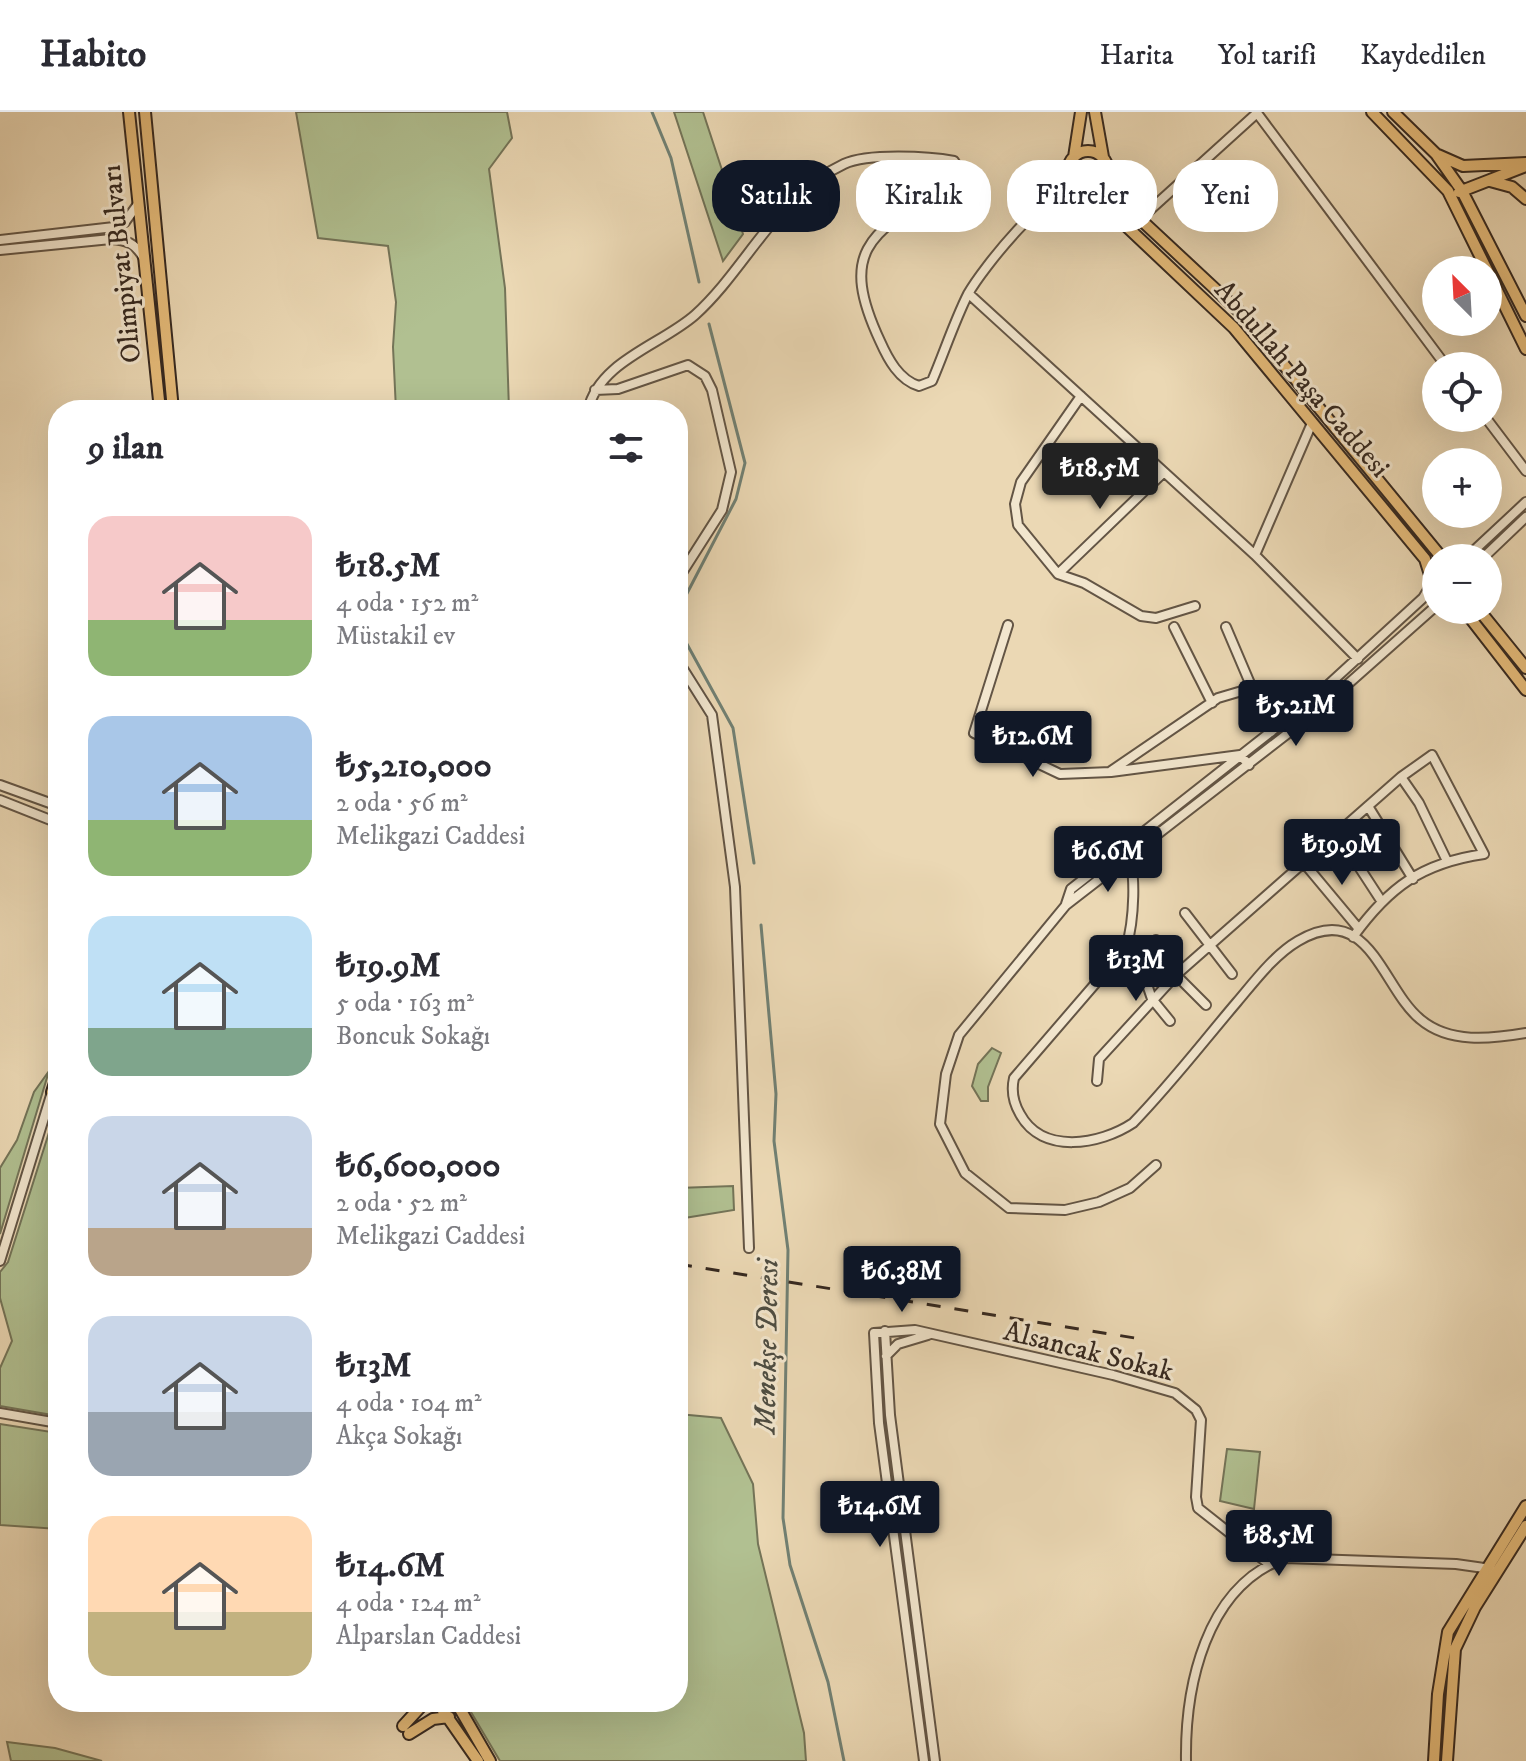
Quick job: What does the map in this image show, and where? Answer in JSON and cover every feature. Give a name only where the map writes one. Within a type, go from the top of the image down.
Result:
[{"type":"main road","name":"Olimpiyat Bulvarı","points":[[129,112],[159,400]]},
{"type":"main road","name":"Olimpiyat Bulvarı","points":[[145,112],[172,400]]},
{"type":"main road","points":[[1092,112],[1104,160]]},
{"type":"main road","points":[[1372,112],[1448,191],[1481,256]]},
{"type":"main road","points":[[1393,112],[1436,154],[1462,191],[1520,288],[1526,316]]},
{"type":"main road","points":[[1071,160],[1080,117]]},
{"type":"main road","points":[[1073,160],[1088,151],[1103,157]]},
{"type":"main road","points":[[1436,154],[1463,166],[1526,164]]},
{"type":"main road","points":[[1455,205],[1455,198],[1462,191],[1526,164]]},
{"type":"main road","points":[[1483,181],[1499,181],[1526,199]]},
{"type":"main road","name":"Abdullah Paşa Caddesi","points":[[1132,232],[1234,328],[1422,555]]},
{"type":"main road","name":"Abdullah Paşa Caddesi","points":[[1154,232],[1242,314],[1431,544]]},
{"type":"main road","points":[[1502,298],[1526,349]]},
{"type":"main road","points":[[1475,624],[1526,690]]},
{"type":"main road","points":[[1490,624],[1526,668]]},
{"type":"main road","points":[[1447,1761],[1455,1649],[1526,1506]]},
{"type":"main road","points":[[1434,1761],[1438,1694],[1448,1632],[1526,1526]]},
{"type":"main road","points":[[418,1712],[406,1730],[433,1719],[449,1717]]},
{"type":"main road","points":[[445,1712],[478,1761]]},
{"type":"main road","points":[[462,1712],[490,1761]]},
{"type":"street","points":[[1080,117],[1092,112]]},
{"type":"street","points":[[1157,203],[1257,112],[1436,352]]},
{"type":"street","points":[[592,400],[595,390],[614,369],[693,317],[715,296],[759,235],[807,189],[849,162],[937,158],[954,161],[958,168],[953,182],[880,228],[864,257],[862,284],[870,319],[892,363],[911,384],[919,386],[932,381],[969,294],[988,265],[1018,232]]},
{"type":"street","points":[[0,240],[114,227],[125,222],[138,204]]},
{"type":"street","points":[[0,250],[111,239],[125,240],[138,247],[144,257]]},
{"type":"street","points":[[969,294],[1255,555],[1358,659]]},
{"type":"street","points":[[595,390],[618,389],[688,365],[705,376],[712,390],[731,472],[722,510],[688,563]]},
{"type":"street","points":[[1081,396],[1021,482],[1015,504],[1018,525],[1058,574],[1084,583],[1141,616],[1156,618],[1195,606]]},
{"type":"street","points":[[1255,555],[1312,423]]},
{"type":"street","points":[[1497,432],[1526,471]]},
{"type":"street","points":[[1058,574],[1164,472]]},
{"type":"street","points":[[1481,544],[1526,502]]},
{"type":"street","points":[[1498,544],[1526,517]]},
{"type":"street","points":[[1066,905],[1071,889],[1271,732],[1358,659],[1422,599]]},
{"type":"street","points":[[1156,1165],[1130,1188],[1099,1202],[1065,1210],[1009,1208],[965,1173],[940,1124],[946,1074],[959,1035],[1066,905],[1322,707],[1422,618]]},
{"type":"street","points":[[1008,625],[974,733],[1060,774],[1111,772],[1240,755]]},
{"type":"street","points":[[1174,627],[1212,703]]},
{"type":"street","points":[[1226,627],[1271,732]]},
{"type":"street","points":[[688,677],[712,715],[735,887],[749,1248]]},
{"type":"street","points":[[1111,772],[1212,703],[1252,688]]},
{"type":"street","points":[[1240,755],[1249,765]]},
{"type":"street","points":[[1097,1081],[1099,1059],[1176,975],[1401,777],[1432,755],[1454,791],[1484,854],[1446,859],[1380,899],[1356,933]]},
{"type":"street","points":[[1401,777],[1419,803],[1446,859]]},
{"type":"street","points":[[0,785],[48,802]]},
{"type":"street","points":[[0,800],[48,819]]},
{"type":"street","points":[[1368,806],[1413,879]]},
{"type":"street","points":[[1337,833],[1380,899]]},
{"type":"street","points":[[1124,847],[1131,857],[1132,929],[1126,948],[1014,1078],[1013,1097],[1018,1110],[1031,1130],[1049,1140],[1077,1141],[1126,1127],[1146,1109],[1283,953],[1316,933],[1356,933]]},
{"type":"street","points":[[1304,863],[1356,933],[1374,951],[1419,1019],[1453,1035],[1468,1037],[1526,1033]]},
{"type":"street","points":[[1185,913],[1232,974]]},
{"type":"street","points":[[1156,940],[1176,975],[1206,1005]]},
{"type":"street","points":[[1140,964],[1152,999],[1170,1021]]},
{"type":"street","points":[[0,1261],[48,1114]]},
{"type":"street","name":"Alsancak Sokak","points":[[924,1761],[879,1423],[874,1333],[915,1330],[1100,1372],[1182,1396],[1201,1420],[1198,1508],[1269,1564]]},
{"type":"street","points":[[885,1331],[890,1415],[935,1761]]},
{"type":"street","points":[[886,1356],[898,1344],[928,1335]]},
{"type":"street","points":[[0,1413],[48,1421]]},
{"type":"street","points":[[1186,1761],[1187,1703],[1194,1671],[1211,1629],[1234,1596],[1269,1564],[1285,1558],[1493,1569]]},
{"type":"green space","points":[[296,112],[507,112],[512,138],[489,169],[505,288],[509,400],[396,400],[393,347],[396,302],[388,246],[318,238]]},
{"type":"green space","points":[[674,112],[703,112],[719,160],[712,160],[712,228]]},
{"type":"green space","points":[[713,232],[742,232],[743,234],[723,261]]},
{"type":"green space","points":[[992,1048],[1001,1053],[988,1087],[988,1101],[981,1101],[972,1086],[978,1064]]},
{"type":"green space","points":[[48,1072],[0,1234],[0,1168],[17,1140],[34,1092]]},
{"type":"green space","points":[[48,1136],[48,1414],[0,1406],[0,1368],[12,1341],[0,1298],[0,1272],[8,1262]]},
{"type":"green space","points":[[733,1186],[734,1210],[688,1217],[688,1188]]},
{"type":"green space","points":[[688,1415],[721,1418],[753,1484],[758,1544],[804,1733],[806,1761],[500,1761],[471,1712],[688,1712]]},
{"type":"green space","points":[[0,1424],[48,1431],[48,1528],[0,1525]]},
{"type":"green space","points":[[1227,1449],[1260,1452],[1254,1509],[1220,1501]]},
{"type":"green space","points":[[7,1742],[55,1748],[102,1761],[11,1761]]},
{"type":"waterway","name":"Menekşe Deresi","points":[[652,112],[671,158],[699,282]]},
{"type":"waterway","name":"Menekşe Deresi","points":[[688,591],[736,499],[745,463],[709,324]]},
{"type":"waterway","name":"Menekşe Deresi","points":[[688,646],[733,728],[754,863]]},
{"type":"waterway","name":"Menekşe Deresi","points":[[761,925],[776,1094],[774,1141],[788,1250],[783,1518],[790,1565],[828,1682],[844,1761]]},
{"type":"railway","points":[[688,1266],[1141,1339]]}]
